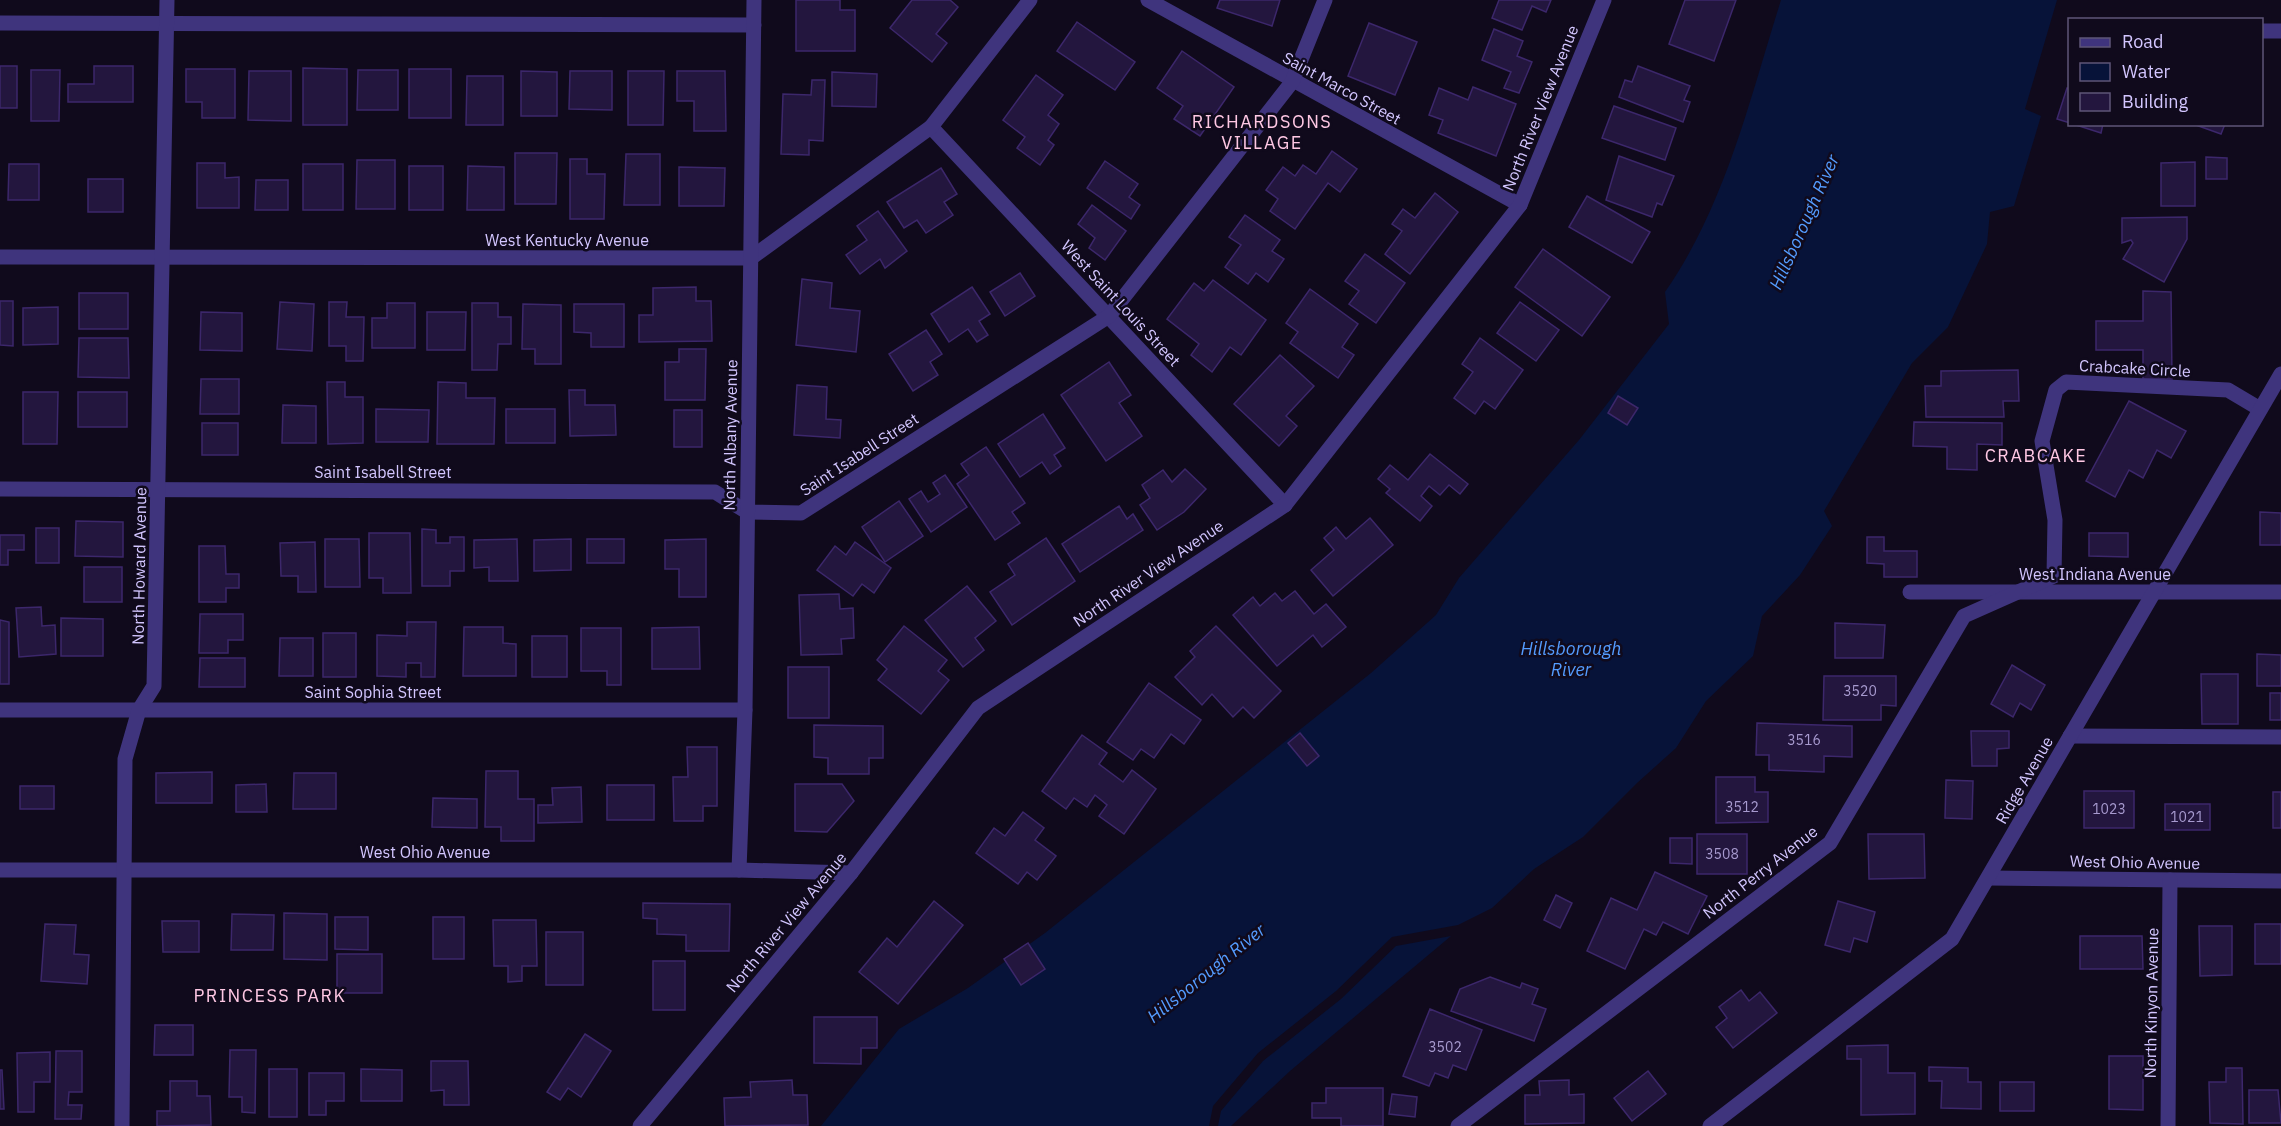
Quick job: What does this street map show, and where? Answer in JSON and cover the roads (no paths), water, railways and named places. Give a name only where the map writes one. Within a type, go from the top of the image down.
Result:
[{"type":"street","name":"North Howard Avenue","points":[[122,1126],[125,759],[139,710],[154,686],[164,256],[167,0]]},
{"type":"street","name":"North Albany Avenue","points":[[740,870],[745,710],[754,0]]},
{"type":"street","points":[[751,258],[931,127],[1030,0]]},
{"type":"street","name":"Saint Marco Street","points":[[1148,0],[1292,82],[1520,206]]},
{"type":"street","name":"Saint Isabell Street","points":[[0,489],[715,492],[747,512],[801,513],[1109,316],[1292,82],[1325,0]]},
{"type":"street","name":"North River View Avenue","points":[[640,1126],[851,873],[978,708],[1285,505],[1520,206],[1604,0]]},
{"type":"street","points":[[0,23],[754,25]]},
{"type":"street","points":[[2263,31],[2281,31]]},
{"type":"street","name":"West Saint Louis Street","points":[[931,127],[1285,505]]},
{"type":"street","name":"West Kentucky Avenue","points":[[0,257],[751,258]]},
{"type":"street","name":"Ridge Avenue","points":[[1710,1126],[1952,939],[2281,374]]},
{"type":"street","name":"Crabcake Circle","points":[[2016,593],[2054,576],[2055,520],[2042,441],[2056,390],[2066,382],[2228,390],[2260,410]]},
{"type":"street","name":"West Indiana Avenue","points":[[1910,592],[2281,592]]},
{"type":"street","name":"North Perry Avenue","points":[[1458,1126],[1830,843],[1964,616],[2016,593]]},
{"type":"street","name":"Saint Sophia Street","points":[[0,710],[745,710]]},
{"type":"street","points":[[2070,736],[2281,737]]},
{"type":"street","name":"West Ohio Avenue","points":[[0,870],[740,870],[851,873]]},
{"type":"street","name":"West Ohio Avenue","points":[[1988,878],[2281,881]]},
{"type":"street","name":"North Kinyon Avenue","points":[[2168,1126],[2170,880]]},
{"type":"water","name":"Hillsborough River","points":[[1781,0],[2057,0],[2025,109],[2041,116],[2014,206],[1990,212],[1987,244],[1948,327],[1912,363],[1824,511],[1832,526],[1800,575],[1762,616],[1753,656],[1706,701],[1676,748],[1583,837],[1534,869],[1492,908],[1458,925],[1392,937],[1336,991],[1258,1053],[1213,1106],[1209,1126],[821,1126],[899,1029],[968,988],[1045,933],[1371,673],[1436,615],[1459,578],[1579,440],[1669,324],[1665,292],[1686,258],[1720,188],[1734,151]]},
{"type":"water","points":[[1451,936],[1290,1071],[1231,1126],[1218,1126],[1221,1111],[1263,1061],[1341,999],[1396,946]]},
{"type":"district","name":"RICHARDSONS VILLAGE","points":[[1262,131]]},
{"type":"district","name":"CRABCAKE","points":[[2036,455]]},
{"type":"district","name":"PRINCESS PARK","points":[[270,995]]}]
